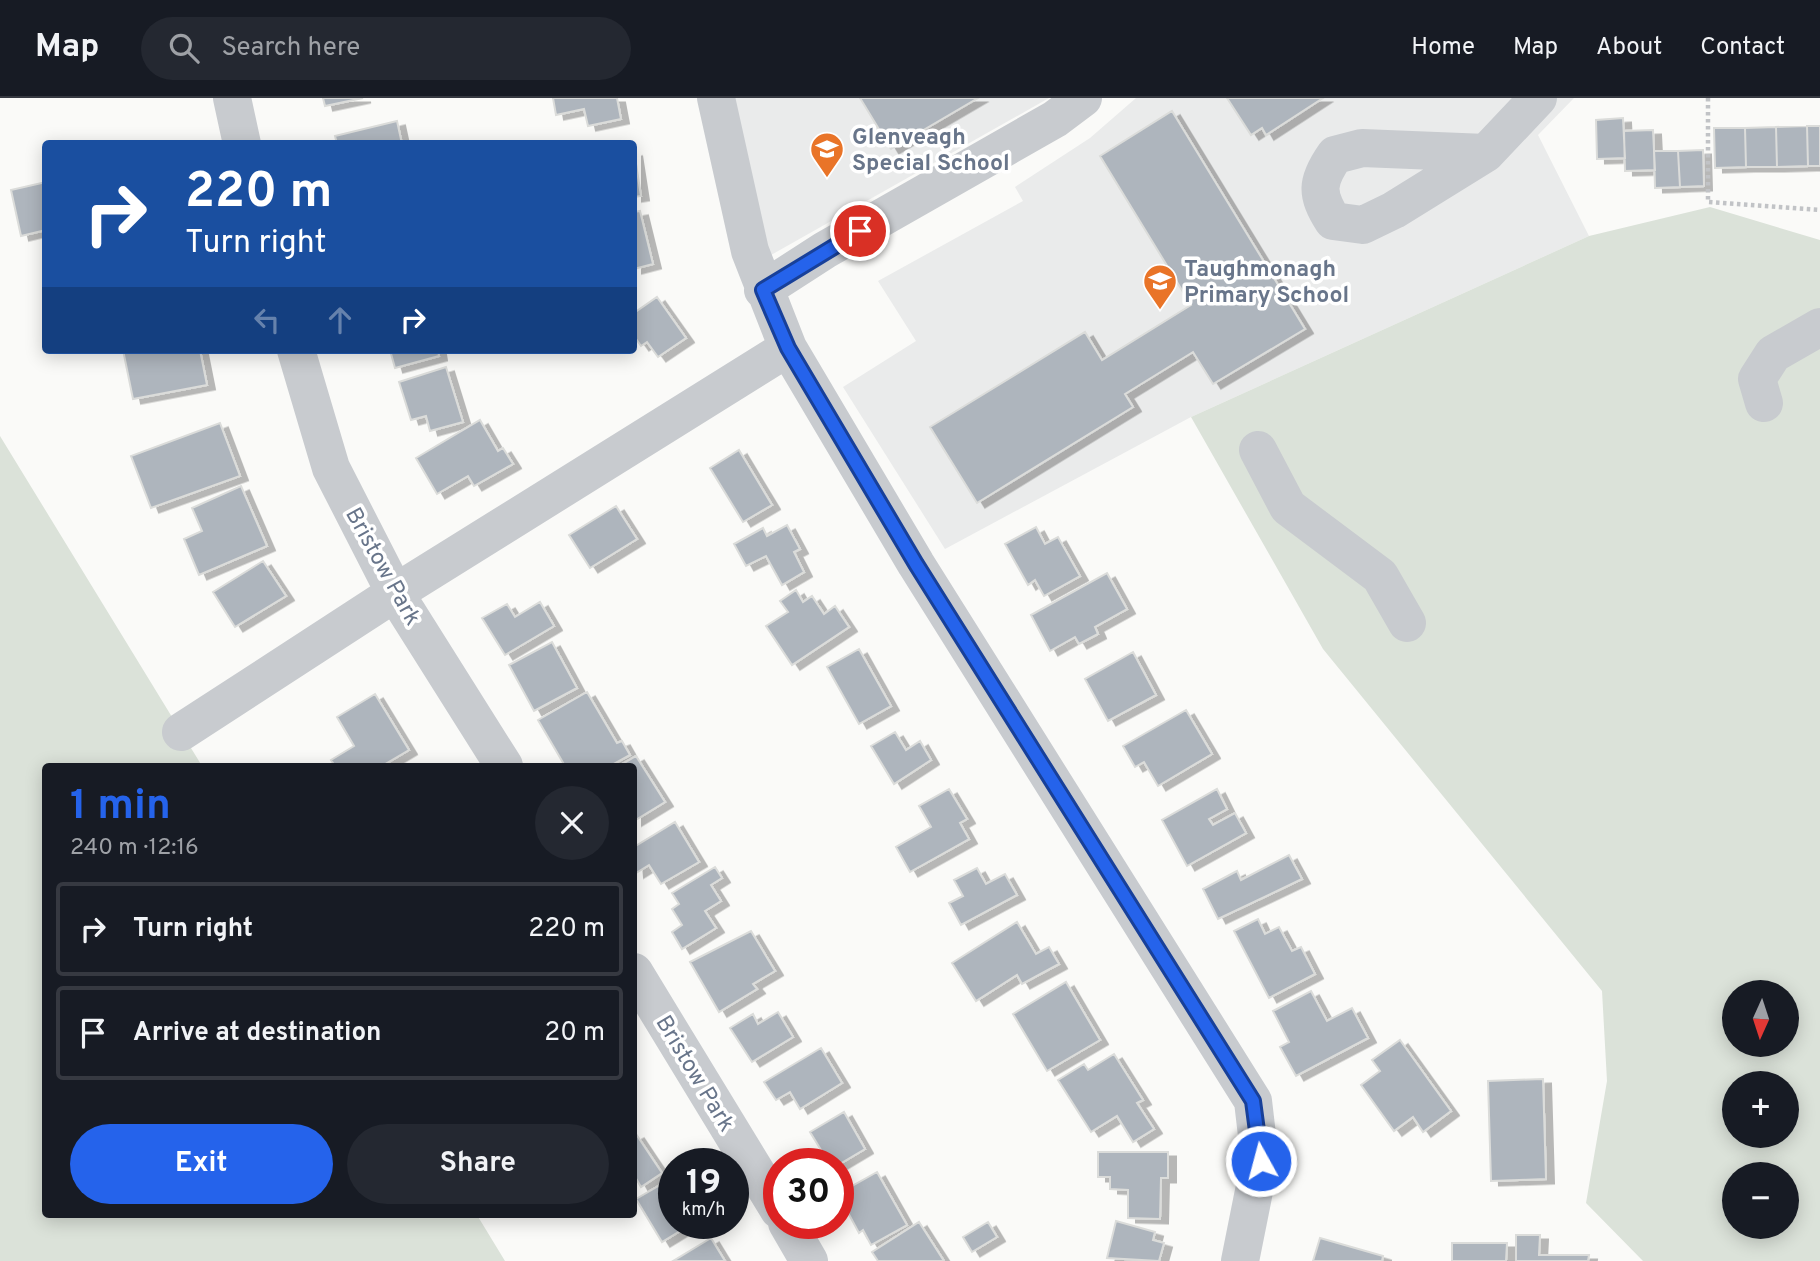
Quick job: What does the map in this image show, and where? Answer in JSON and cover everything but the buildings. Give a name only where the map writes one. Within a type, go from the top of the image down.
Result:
[{"type":"street","points":[[232,98],[241,140]]},
{"type":"street","points":[[716,98],[750,251],[763,290],[788,348],[916,564],[1253,1101],[1261,1161],[1240,1261]]},
{"type":"street","points":[[763,290],[825,250],[1055,119],[1083,98]]},
{"type":"street","points":[[1486,153],[1538,98]]},
{"type":"street","points":[[1765,403],[1757,379],[1773,354],[1820,327]]},
{"type":"street","points":[[181,732],[395,593],[788,348]]},
{"type":"street","name":"Bristow Park","points":[[297,354],[331,468],[395,593],[502,763]]},
{"type":"street","points":[[1258,450],[1289,508],[1380,576],[1406,623]]},
{"type":"street","name":"Bristow Park","points":[[637,977],[763,1184]]},
{"type":"street","points":[[796,1239],[809,1261]]},
{"type":"path","points":[[1708,98],[1707,202],[1820,209]]},
{"type":"shaded area","name":"Glenveagh Special School","points":[[731,98],[1049,98],[764,259]]},
{"type":"shaded area","name":"Taughmonagh Primary School","points":[[1136,98],[1574,98],[1538,135],[1589,236],[1191,417],[945,549],[843,387],[916,341],[878,281],[1023,201],[1015,187],[1090,138]]},
{"type":"shaded area","points":[[1710,207],[1820,240],[1820,1261],[1643,1261],[1586,1203],[1607,1081],[1602,991],[1323,649],[1191,417],[1589,236]]},
{"type":"shaded area","points":[[0,436],[200,763],[42,763],[42,1218],[479,1218],[505,1261],[0,1261]]},
{"type":"place","name":"Glenveagh Special School","points":[[827,179]]},
{"type":"place","name":"Taughmonagh Primary School","points":[[1160,311]]},
{"type":"route","points":[[860,231],[763,290],[788,348],[916,564],[1253,1101],[1261,1161]]}]
